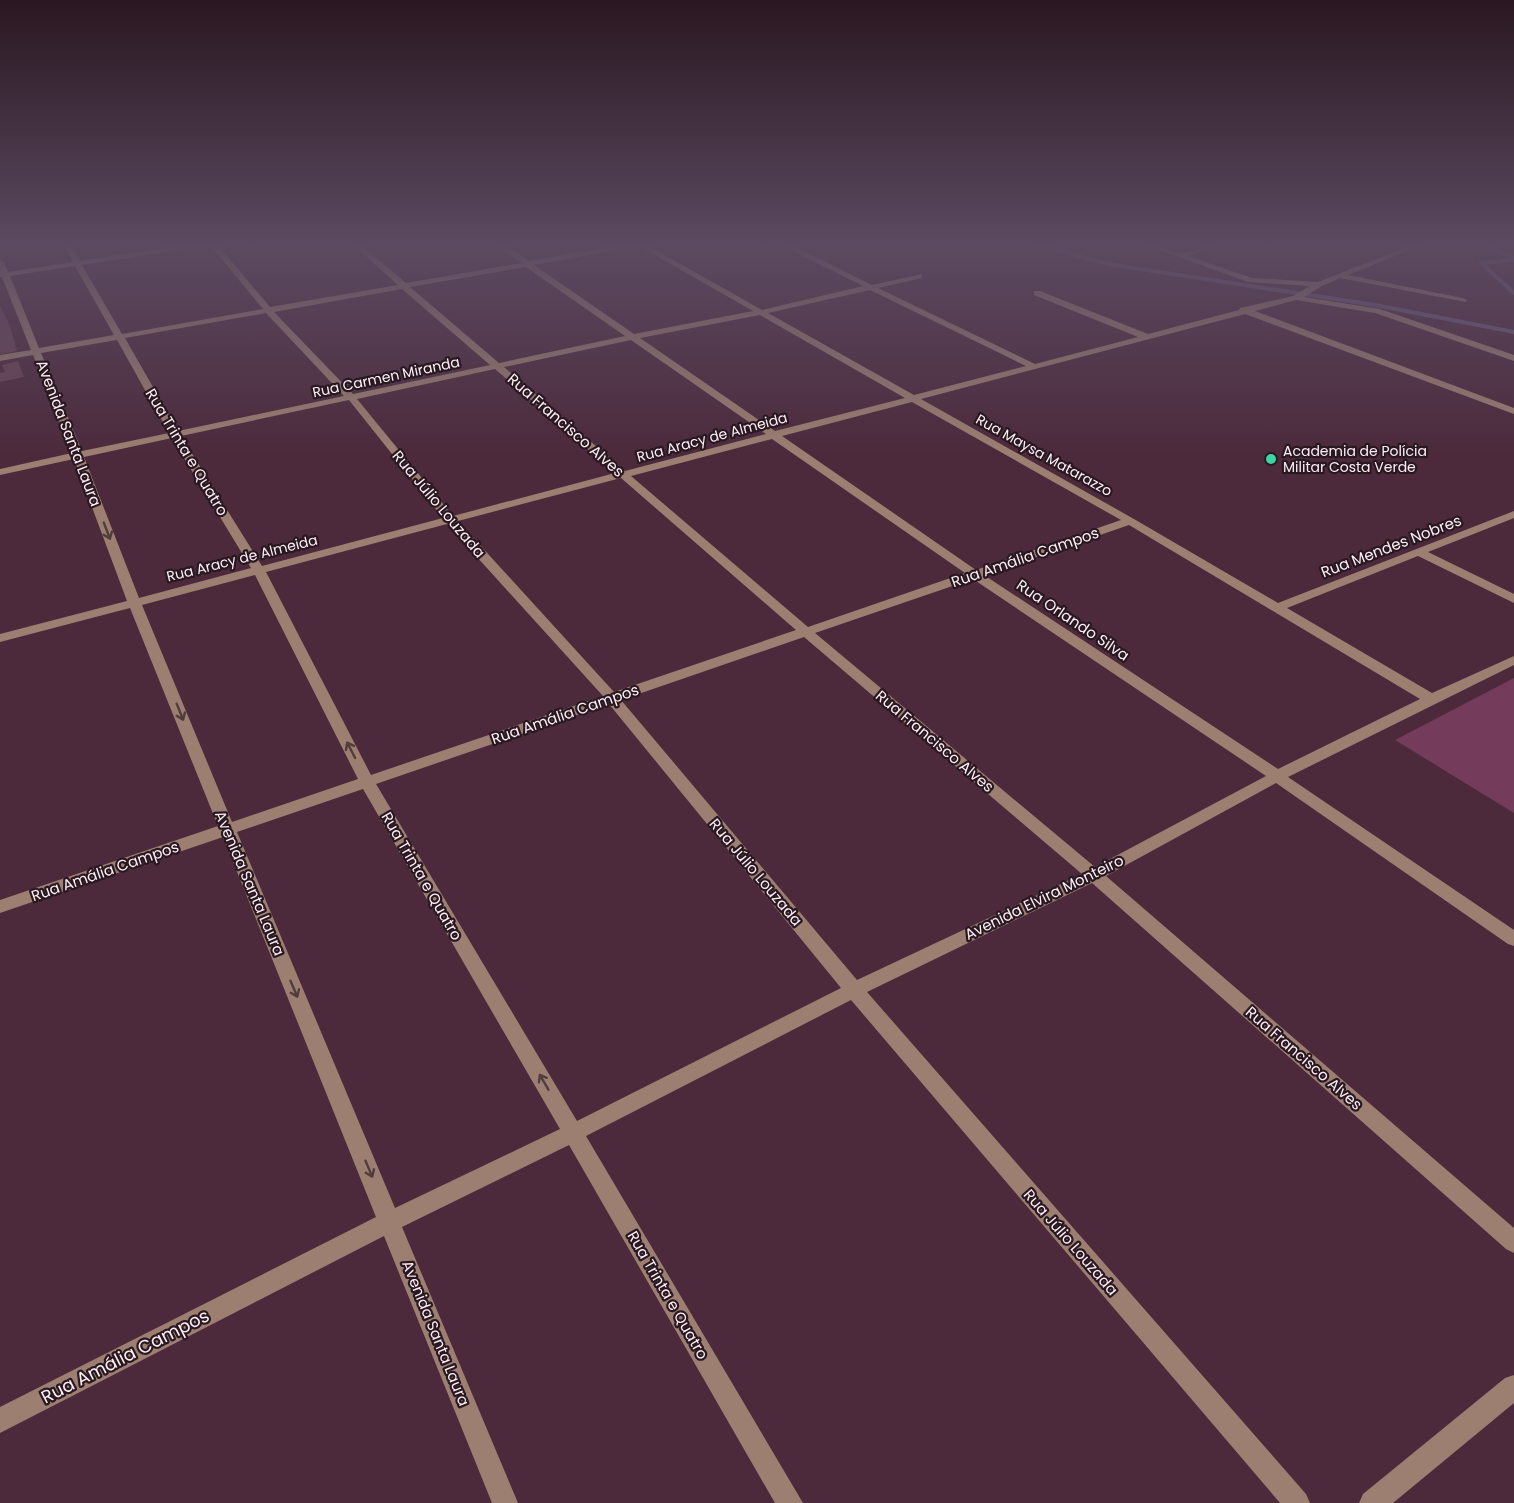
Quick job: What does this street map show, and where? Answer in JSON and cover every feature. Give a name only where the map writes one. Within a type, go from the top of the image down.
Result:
[{"type":"street","name":"Avenida Santa Laura","points":[[20,313],[37,351],[134,602],[505,1503]]},
{"type":"street","name":"Rua Trinta e Quatro","points":[[105,313],[175,435],[258,569],[367,782],[790,1503]]},
{"type":"street","points":[[0,358],[251,313]]},
{"type":"street","name":"Rua Júlio Louzada","points":[[271,313],[352,398],[450,520],[612,698],[854,990],[1297,1503]]},
{"type":"street","name":"Rua Francisco Alves","points":[[436,313],[806,632],[1094,874],[1514,1242]]},
{"type":"street","name":"Rua Orlando Silva","points":[[598,313],[974,574],[1277,776],[1514,939]]},
{"type":"street","name":"Rua Carmen Miranda","points":[[0,472],[632,337],[757,313]]},
{"type":"street","name":"Rua Maysa Matarazzo","points":[[758,313],[1130,521],[1279,607],[1431,699]]},
{"type":"street","points":[[925,313],[1035,367]]},
{"type":"street","points":[[1087,313],[1147,337]]},
{"type":"street","name":"Rua Aracy de Almeida","points":[[0,638],[776,436],[1232,313]]},
{"type":"street","points":[[1251,313],[1514,411]]},
{"type":"street","points":[[1383,313],[1514,358]]},
{"type":"street","name":"Rua Mendes Nobres","points":[[1279,607],[1421,553],[1514,514]]},
{"type":"street","name":"Rua Amália Campos","points":[[0,907],[1130,521]]},
{"type":"street","points":[[1421,553],[1514,599]]},
{"type":"street","name":"Avenida Elvira Monteiro","points":[[573,1133],[854,990],[1094,874],[1277,776],[1514,660]]},
{"type":"street","name":"Rua Amália Campos","points":[[0,1420],[390,1221],[573,1133]]},
{"type":"street","points":[[1372,1503],[1514,1387]]},
{"type":"shaded area","points":[[1514,678],[1514,813],[1395,740]]},
{"type":"building","points":[[0,313],[4,313],[17,351],[0,354]]},
{"type":"building","points":[[18,361],[24,377],[0,382],[0,373],[5,372],[2,365]]},
{"type":"waterway","points":[[1417,313],[1514,332]]},
{"type":"place","name":"Academia de Polícia Militar Costa Verde","points":[[1271,459]]}]
